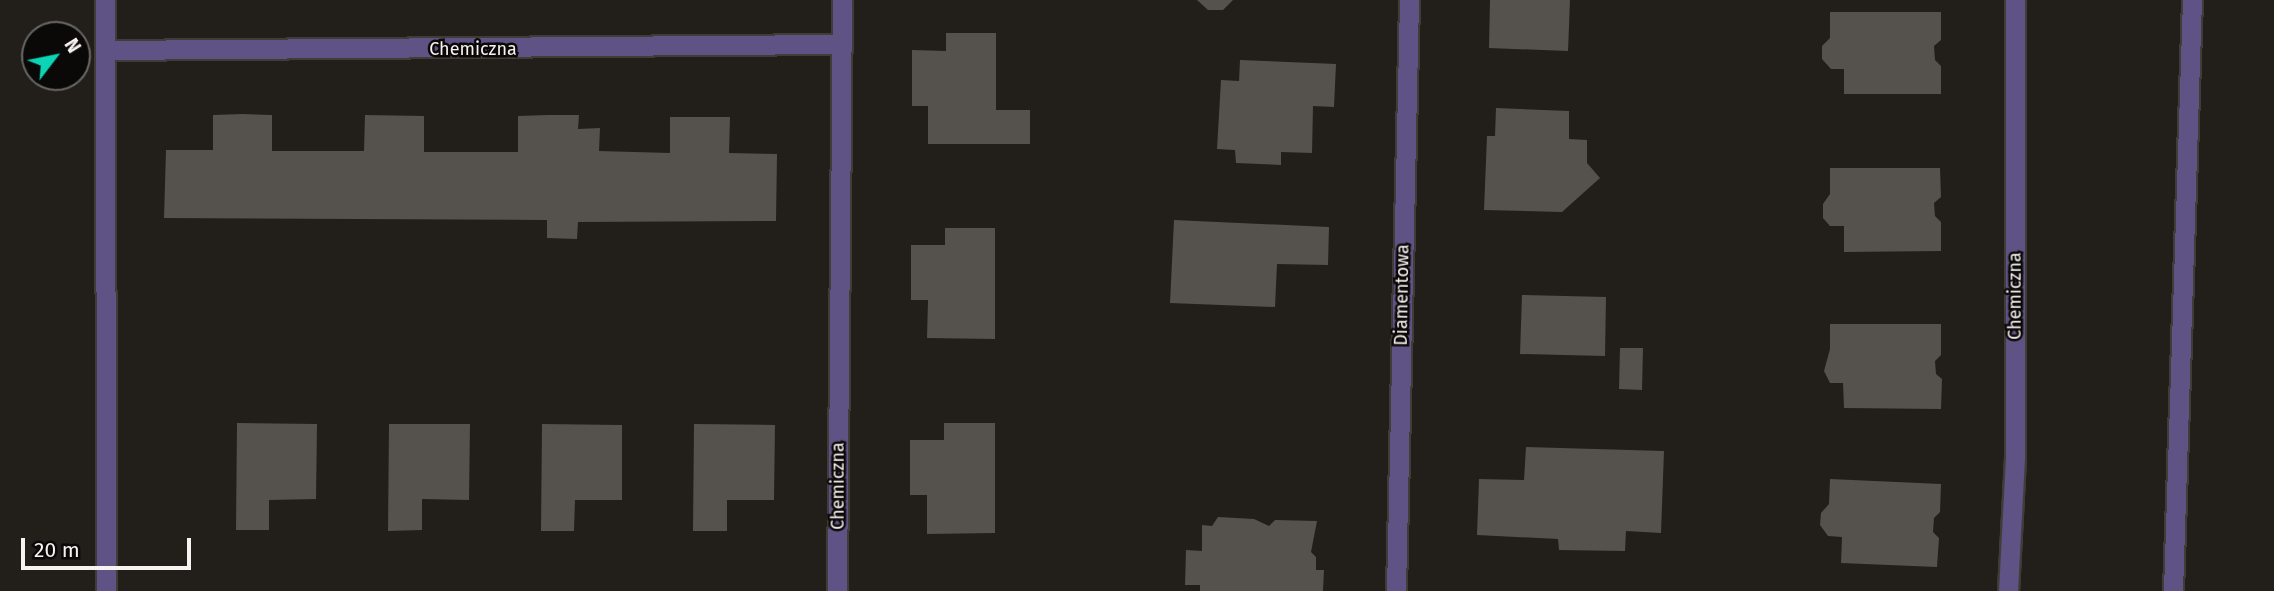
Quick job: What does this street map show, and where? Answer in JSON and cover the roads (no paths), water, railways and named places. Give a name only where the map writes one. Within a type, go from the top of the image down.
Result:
[{"type":"street","points":[[105,0],[106,591]]},
{"type":"street","name":"Chemiczna","points":[[837,591],[842,0]]},
{"type":"street","name":"Diamentowa","points":[[1396,591],[1409,0]]},
{"type":"street","name":"Chemiczna","points":[[2008,591],[2015,458],[2015,0]]},
{"type":"street","points":[[2173,591],[2192,0]]},
{"type":"street","name":"Chemiczna","points":[[105,50],[842,44]]}]
